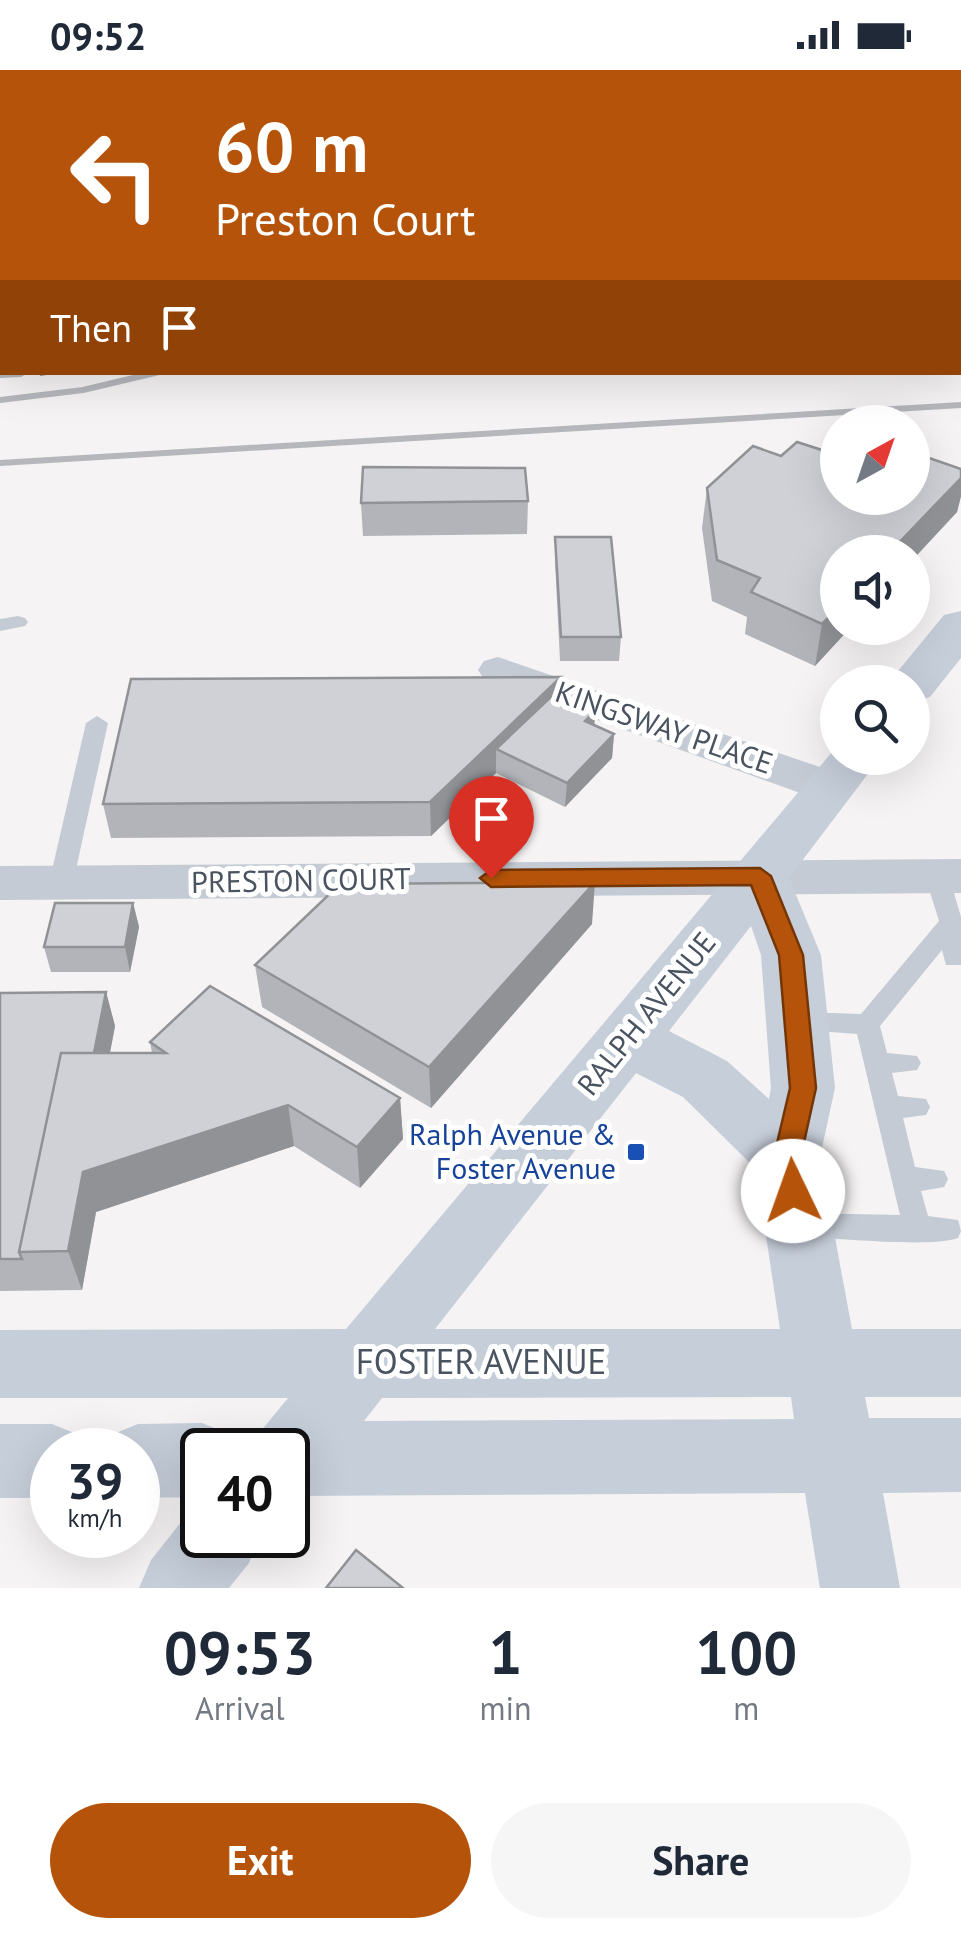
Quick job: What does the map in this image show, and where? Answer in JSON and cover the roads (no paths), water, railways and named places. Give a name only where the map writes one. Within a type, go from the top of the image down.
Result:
[{"type":"main road","points":[[929,665],[961,626]]},
{"type":"main road","name":"RALPH AVENUE","points":[[310,1430],[840,775]]},
{"type":"main road","points":[[760,876],[791,955],[803,1088],[787,1156],[860,1588]]},
{"type":"main road","points":[[627,1039],[705,1079],[787,1156]]},
{"type":"main road","name":"FOSTER AVENUE","points":[[0,1364],[961,1362]]},
{"type":"main road","points":[[310,1458],[961,1455]]},
{"type":"main road","points":[[0,1462],[30,1461]]},
{"type":"main road","points":[[179,1588],[203,1558]]},
{"type":"street","name":"KINGSWAY PLACE","points":[[498,670],[820,765]]},
{"type":"street","name":"PRESTON COURT","points":[[0,883],[949,876]]},
{"type":"lane","points":[[60,884],[97,724]]},
{"type":"lane","points":[[797,1022],[867,1024],[956,938],[949,876]]},
{"type":"lane","points":[[867,1024],[917,1230]]},
{"type":"lane","points":[[876,1063],[908,1064]]},
{"type":"lane","points":[[886,1107],[917,1106]]},
{"type":"lane","points":[[905,1180],[934,1179]]},
{"type":"lane","points":[[799,1225],[948,1229]]},
{"type":"railway","points":[[0,400],[83,390],[146,375]]},
{"type":"railway","points":[[0,463],[961,405]]},
{"type":"place","name":"Ralph Avenue & Foster Avenue","points":[[636,1152]]}]
